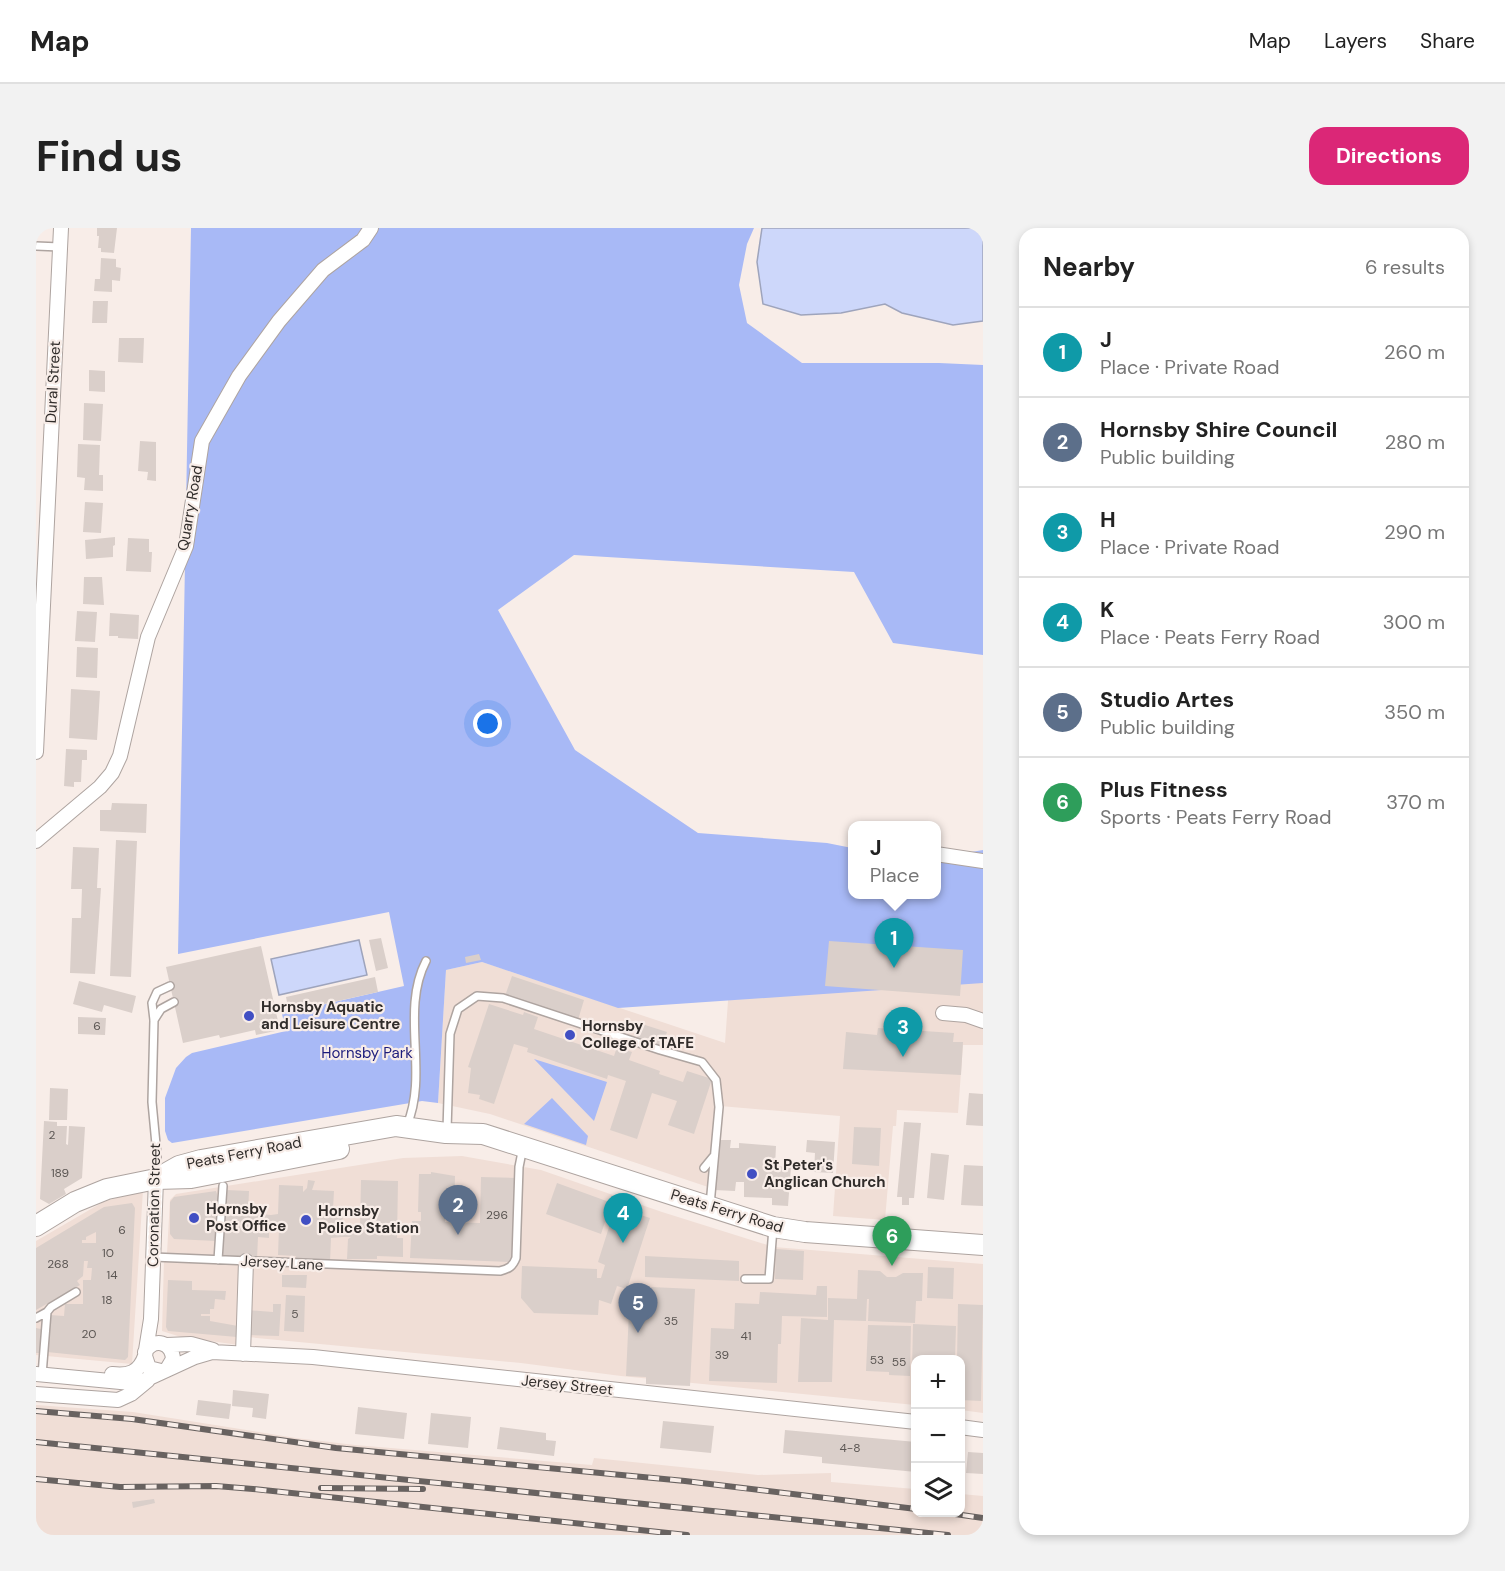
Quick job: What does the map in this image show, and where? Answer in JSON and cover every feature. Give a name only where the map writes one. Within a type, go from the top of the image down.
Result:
[{"type":"main road","name":"Peats Ferry Road","points":[[156,1179],[179,1166],[209,1158],[391,1127],[445,1133]]},
{"type":"main road","name":"Peats Ferry Road","points":[[38,1222],[99,1191],[156,1179],[191,1178],[395,1138],[445,1133],[483,1134],[773,1227],[805,1232],[983,1245]]},
{"type":"street","name":"Dural Street","points":[[36,752],[41,521],[61,228]]},
{"type":"street","name":"Quarry Road","points":[[36,841],[100,787],[112,773],[120,756],[148,637],[186,546],[202,441],[239,376],[279,321],[323,270],[363,240],[372,228]]},
{"type":"street","points":[[941,855],[983,861]]},
{"type":"street","points":[[943,1013],[966,1015],[983,1021]]},
{"type":"street","name":"Coronation Street","points":[[145,1354],[151,1319],[156,1179]]},
{"type":"street","points":[[243,1353],[246,1261]]},
{"type":"street","name":"Coronation Street","points":[[151,1319],[153,1330],[165,1344]]},
{"type":"street","points":[[36,1394],[118,1400],[131,1394],[173,1359],[172,1351],[165,1344],[152,1344],[138,1368],[125,1375],[39,1370]]},
{"type":"street","name":"Jersey Street","points":[[165,1344],[191,1344],[218,1352]]},
{"type":"street","name":"Jersey Street","points":[[160,1372],[200,1354],[243,1353],[313,1358],[911,1422]]},
{"type":"street","points":[[145,1354],[145,1362],[149,1368],[160,1372]]},
{"type":"street","points":[[39,1370],[128,1383],[138,1382],[160,1372]]},
{"type":"street","points":[[965,1428],[983,1430]]},
{"type":"lane","points":[[36,246],[60,247]]},
{"type":"lane","points":[[406,1127],[415,1101],[416,999],[418,980],[426,961]]},
{"type":"lane","name":"Coronation Street","points":[[156,1179],[157,1155],[152,1102],[154,1020],[152,1006],[154,996],[170,986]]},
{"type":"lane","points":[[445,1133],[450,1034],[458,1009],[477,996],[503,998],[702,1062],[716,1080],[719,1107],[710,1207]]},
{"type":"lane","points":[[154,1020],[160,1009],[174,1002]]},
{"type":"lane","name":"Jersey Lane","points":[[153,1257],[411,1269],[500,1271],[507,1269],[514,1264],[516,1258],[519,1167],[523,1146]]},
{"type":"lane","points":[[704,1168],[713,1157]]},
{"type":"lane","points":[[218,1260],[223,1186]]},
{"type":"lane","points":[[745,1279],[769,1280],[773,1227]]},
{"type":"lane","points":[[36,1318],[76,1292]]},
{"type":"lane","points":[[39,1370],[47,1312]]},
{"type":"shaded area","points":[[762,228],[983,228],[983,321],[953,325],[902,313],[885,304],[841,313],[801,315],[763,304],[757,262]]},
{"type":"shaded area","name":"Hornsby College of TAFE","points":[[738,862],[848,893],[848,899],[941,899],[983,938],[983,1045],[963,1045],[958,1113],[897,1110],[896,1126],[893,1126],[885,1220],[833,1216],[840,1116],[720,1106],[714,1189],[490,1114],[438,1103],[446,970],[482,962],[725,1043]]},
{"type":"shaded area","points":[[359,940],[367,975],[279,995],[271,959]]},
{"type":"shaded area","points":[[462,1156],[541,1170],[662,1212],[774,1247],[983,1264],[983,1413],[965,1411],[965,1355],[911,1355],[911,1405],[621,1376],[521,1363],[247,1337],[248,1259],[167,1253],[170,1200],[176,1194],[403,1158]]},
{"type":"shaded area","points":[[143,1190],[132,1364],[36,1355],[36,1241],[103,1202]]},
{"type":"shaded area","points":[[164,1260],[243,1264],[239,1345],[181,1337],[162,1331]]},
{"type":"shaded area","points":[[36,1405],[133,1412],[355,1445],[592,1465],[594,1458],[758,1475],[831,1473],[831,1482],[911,1489],[911,1517],[965,1517],[965,1494],[983,1496],[983,1535],[36,1535]]},
{"type":"green space","name":"Hornsby Park","points":[[191,228],[754,228],[747,244],[739,285],[747,323],[802,363],[983,365],[983,655],[893,643],[854,572],[574,555],[498,610],[575,750],[698,833],[827,843],[848,847],[848,899],[941,899],[941,857],[983,850],[983,983],[618,1008],[482,962],[446,970],[438,1103],[422,1101],[172,1143],[168,1140],[165,1131],[165,1098],[176,1068],[186,1057],[192,1053],[286,1031],[282,1014],[404,986],[389,912],[178,954]]},
{"type":"green space","points":[[534,1059],[607,1082],[594,1121]]},
{"type":"green space","points":[[552,1098],[588,1136],[586,1145],[524,1124]]},
{"type":"building","points":[[97,228],[117,228],[114,253],[101,252],[101,248],[98,248]]},
{"type":"building","points":[[101,258],[116,259],[116,267],[121,268],[120,281],[112,280],[112,292],[94,291],[95,279],[100,279]]},
{"type":"building","points":[[93,301],[108,301],[107,323],[92,323]]},
{"type":"building","points":[[119,338],[144,338],[143,363],[118,362]]},
{"type":"building","points":[[89,370],[105,371],[105,392],[89,391]]},
{"type":"building","points":[[84,403],[103,404],[101,441],[83,440]]},
{"type":"building","points":[[140,441],[156,442],[156,481],[147,480],[148,472],[138,471]]},
{"type":"building","points":[[78,444],[100,445],[99,475],[103,475],[103,491],[84,490],[85,478],[77,477]]},
{"type":"building","points":[[85,502],[103,503],[101,533],[83,532]]},
{"type":"building","points":[[115,537],[113,557],[86,559],[85,540]]},
{"type":"building","points":[[128,538],[149,539],[149,552],[152,552],[151,572],[126,571]]},
{"type":"building","points":[[84,577],[102,577],[104,605],[83,604]]},
{"type":"building","points":[[77,611],[97,612],[95,642],[75,641]]},
{"type":"building","points":[[110,613],[139,615],[138,639],[109,636]]},
{"type":"building","points":[[77,647],[98,648],[97,678],[76,677]]},
{"type":"building","points":[[71,689],[100,691],[97,740],[69,738]]},
{"type":"building","points":[[66,749],[87,750],[87,760],[82,760],[81,782],[74,782],[74,787],[64,786]]},
{"type":"building","points":[[112,803],[147,804],[146,833],[100,831],[100,810],[111,810]]},
{"type":"building","points":[[116,840],[137,841],[131,977],[110,976]]},
{"type":"building","points":[[73,847],[99,848],[97,888],[101,888],[95,974],[70,973],[72,918],[81,918],[82,889],[71,889]]},
{"type":"building","points":[[381,938],[388,968],[376,971],[369,940]]},
{"type":"building","points":[[829,941],[963,950],[960,996],[825,986]]},
{"type":"building","points":[[261,946],[280,1030],[256,1035],[255,1030],[183,1043],[166,967]]},
{"type":"building","points":[[479,954],[481,960],[466,963],[465,957]]},
{"type":"building","points":[[512,976],[584,1000],[578,1020],[505,996]]},
{"type":"building","points":[[375,977],[378,992],[289,1012],[286,997]]},
{"type":"building","points":[[79,981],[136,996],[132,1013],[104,1005],[102,1012],[73,1004]]},
{"type":"building","points":[[489,1004],[523,1015],[524,1012],[538,1017],[534,1029],[614,1056],[617,1047],[632,1052],[629,1060],[660,1071],[659,1074],[683,1082],[687,1071],[712,1079],[694,1134],[668,1125],[677,1101],[652,1093],[637,1139],[610,1130],[626,1081],[608,1075],[607,1079],[527,1052],[528,1048],[514,1044],[494,1104],[479,1099],[480,1095],[468,1093],[471,1068],[468,1067]]},
{"type":"building","points":[[78,1017],[106,1018],[105,1035],[78,1034]]},
{"type":"building","points":[[642,1024],[667,1032],[662,1047],[637,1038]]},
{"type":"building","points":[[878,1028],[954,1033],[953,1042],[963,1042],[961,1075],[843,1069],[846,1032],[877,1035]]},
{"type":"building","points":[[50,1088],[68,1089],[67,1120],[49,1120]]},
{"type":"building","points":[[969,1093],[983,1094],[983,1126],[966,1125]]},
{"type":"building","points":[[44,1121],[57,1122],[57,1126],[67,1126],[66,1144],[68,1145],[69,1126],[85,1127],[82,1178],[64,1189],[66,1194],[49,1204],[40,1199]]},
{"type":"building","points":[[904,1122],[921,1123],[914,1198],[909,1198],[909,1205],[902,1205],[902,1197],[897,1197]]},
{"type":"building","points":[[854,1127],[881,1128],[879,1166],[852,1164]]},
{"type":"building","name":"St Peter's Anglican Church","points":[[717,1140],[731,1140],[730,1148],[739,1148],[739,1143],[776,1146],[775,1166],[791,1167],[788,1206],[772,1205],[772,1198],[744,1197],[744,1182],[736,1182],[735,1191],[714,1190]]},
{"type":"building","points":[[807,1140],[835,1142],[833,1173],[814,1172],[815,1153],[806,1152]]},
{"type":"building","points":[[931,1153],[949,1155],[944,1200],[927,1198]]},
{"type":"building","points":[[964,1165],[983,1166],[983,1206],[961,1205]]},
{"type":"building","points":[[431,1172],[455,1176],[454,1213],[449,1213],[449,1220],[445,1219],[445,1222],[480,1223],[481,1177],[516,1178],[513,1262],[410,1258],[412,1221],[421,1221],[421,1212],[418,1212],[419,1174],[431,1174]]},
{"type":"building","points":[[308,1180],[315,1181],[312,1190],[334,1191],[333,1209],[343,1209],[342,1232],[360,1229],[361,1180],[398,1181],[397,1238],[403,1238],[403,1257],[377,1256],[377,1259],[347,1259],[348,1239],[351,1237],[342,1237],[331,1238],[330,1262],[295,1262],[296,1256],[278,1255],[279,1227],[269,1227],[269,1238],[258,1237],[257,1259],[221,1256],[226,1190],[249,1191],[248,1213],[271,1215],[278,1214],[279,1185],[303,1186],[303,1192],[307,1188]]},
{"type":"building","points":[[557,1183],[612,1203],[609,1210],[618,1213],[619,1208],[650,1218],[627,1289],[617,1286],[611,1304],[599,1300],[598,1315],[534,1313],[521,1298],[522,1266],[597,1269],[597,1278],[601,1278],[605,1265],[598,1262],[610,1224],[605,1222],[601,1234],[546,1214]]},
{"type":"building","name":"Hornsby Post Office","points":[[216,1191],[218,1197],[216,1241],[174,1239],[170,1234],[170,1202],[174,1197]]},
{"type":"building","points":[[132,1203],[135,1208],[128,1357],[125,1360],[47,1352],[50,1315],[64,1316],[65,1304],[83,1304],[83,1280],[91,1280],[92,1268],[87,1268],[88,1261],[84,1261],[83,1276],[77,1281],[80,1285],[36,1310],[36,1248],[104,1207]],"holes":[[[96,1232],[96,1243],[82,1243],[82,1240],[86,1240],[86,1237]]]},
{"type":"building","points":[[776,1249],[804,1251],[803,1280],[775,1279]]},
{"type":"building","points":[[645,1256],[739,1261],[739,1281],[645,1277]]},
{"type":"building","points":[[928,1267],[954,1268],[953,1299],[927,1298]]},
{"type":"building","points":[[858,1270],[880,1271],[887,1277],[896,1277],[903,1273],[923,1273],[922,1301],[916,1301],[915,1323],[868,1321],[869,1299],[867,1299],[866,1321],[834,1320],[832,1382],[798,1382],[801,1318],[828,1320],[828,1298],[857,1299]]},
{"type":"building","points":[[282,1275],[307,1275],[306,1288],[282,1287]]},
{"type":"building","points":[[168,1280],[192,1281],[192,1290],[226,1291],[225,1300],[215,1299],[214,1309],[210,1309],[210,1314],[201,1314],[201,1316],[210,1316],[210,1321],[238,1326],[237,1337],[168,1331],[166,1327]]},
{"type":"building","points":[[817,1286],[827,1286],[827,1317],[782,1316],[781,1344],[778,1344],[777,1383],[709,1381],[711,1328],[734,1329],[735,1303],[759,1304],[760,1292],[816,1295]]},
{"type":"building","points":[[651,1287],[695,1289],[690,1386],[646,1384],[646,1377],[626,1376],[630,1290],[651,1291]]},
{"type":"building","points":[[286,1295],[305,1296],[304,1332],[284,1331]]},
{"type":"building","points":[[273,1304],[281,1304],[279,1336],[246,1335],[247,1310],[273,1312]]},
{"type":"building","points":[[958,1304],[983,1305],[981,1401],[965,1400],[965,1355],[957,1355]]},
{"type":"building","points":[[913,1324],[956,1326],[955,1355],[912,1355]]},
{"type":"building","points":[[868,1325],[911,1326],[910,1376],[866,1371]]},
{"type":"building","points":[[36,1328],[41,1329],[40,1353],[36,1353]]},
{"type":"building","points":[[233,1390],[269,1394],[266,1419],[252,1417],[253,1408],[232,1406]]},
{"type":"building","points":[[198,1400],[231,1404],[229,1419],[196,1415]]},
{"type":"building","points":[[358,1407],[407,1413],[404,1439],[355,1434]]},
{"type":"building","points":[[431,1413],[471,1417],[468,1448],[428,1444]]},
{"type":"building","points":[[663,1421],[714,1426],[711,1453],[660,1448]]},
{"type":"building","points":[[500,1427],[546,1433],[546,1440],[556,1441],[554,1456],[497,1449]]},
{"type":"building","points":[[785,1430],[911,1442],[911,1472],[822,1463],[822,1457],[783,1453]]},
{"type":"building","points":[[968,1452],[983,1453],[983,1474],[966,1473]]},
{"type":"building","points":[[154,1499],[155,1503],[133,1508],[132,1502]]},
{"type":"railway","points":[[36,1411],[132,1419],[336,1448],[685,1481],[911,1508]]},
{"type":"railway","points":[[36,1442],[948,1535]]},
{"type":"railway","points":[[36,1479],[120,1487],[216,1486],[253,1489],[687,1535]]},
{"type":"railway","points":[[321,1488],[423,1489]]},
{"type":"railway","points":[[965,1515],[983,1518]]},
{"type":"place","name":"J","points":[[894,968]]},
{"type":"place","name":"Hornsby Aquatic and Leisure Centre","points":[[249,1016]]},
{"type":"place","name":"Hornsby College of TAFE","points":[[570,1035]]},
{"type":"place","name":"H","points":[[903,1057]]},
{"type":"place","name":"St Peter's Anglican Church","points":[[752,1174]]},
{"type":"place","name":"Hornsby Post Office","points":[[194,1218]]},
{"type":"place","name":"Hornsby Police Station","points":[[306,1220]]},
{"type":"place","name":"Hornsby Shire Council","points":[[458,1235]]},
{"type":"place","name":"K","points":[[623,1243]]},
{"type":"place","name":"Plus Fitness","points":[[892,1266]]},
{"type":"place","name":"Studio Artes","points":[[638,1333]]}]
